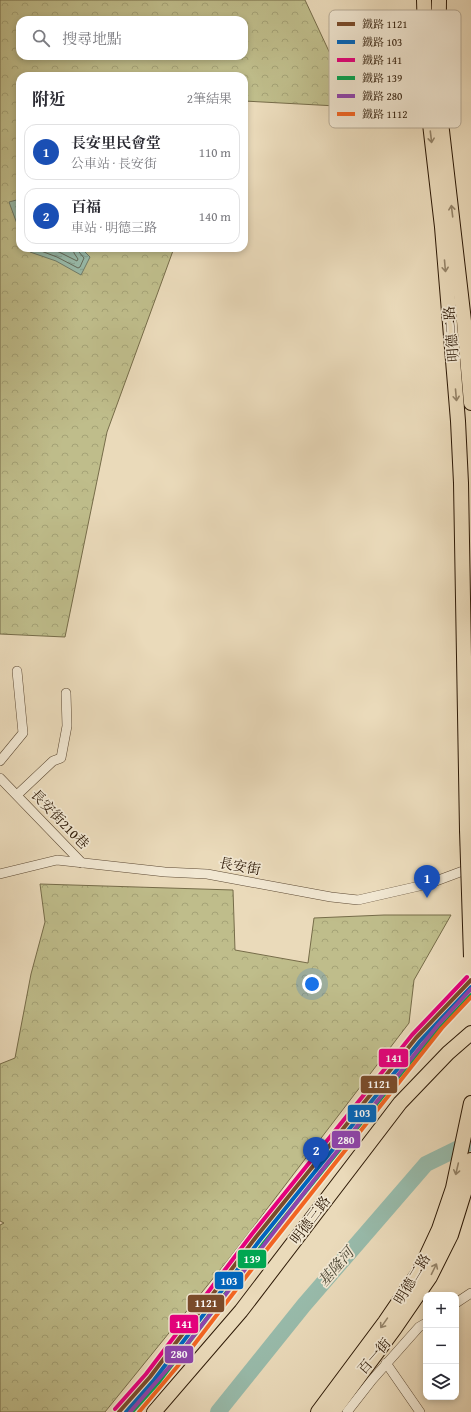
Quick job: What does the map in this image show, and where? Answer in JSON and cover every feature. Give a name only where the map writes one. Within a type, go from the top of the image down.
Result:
[{"type":"main road","name":"明德二路","points":[[424,0],[424,10]]},
{"type":"main road","name":"明德二路","points":[[439,0],[439,10]]},
{"type":"main road","name":"明德二路","points":[[430,128],[442,235],[458,420],[461,482],[467,830],[471,957]]},
{"type":"main road","name":"明德二路","points":[[442,128],[464,321],[471,403]]},
{"type":"main road","name":"明德三路","points":[[154,1412],[241,1310],[400,1103],[448,1054],[471,1034]]},
{"type":"main road","name":"明德二路","points":[[333,1412],[343,1389],[419,1272],[439,1229],[453,1188],[471,1104]]},
{"type":"main road","name":"明德二路","points":[[318,1412],[343,1389],[430,1277],[451,1235],[465,1190],[471,1160]]},
{"type":"street","points":[[0,761],[23,733],[17,671]]},
{"type":"street","name":"長安街210巷","points":[[17,795],[52,761],[61,758],[67,726],[66,693]]},
{"type":"street","name":"長安街210巷","points":[[0,778],[82,863]]},
{"type":"street","name":"長安街","points":[[0,874],[57,860],[165,872],[207,874],[331,897],[358,900],[428,884],[471,868]]},
{"type":"street","points":[[459,1301],[471,1293]]},
{"type":"street","name":"百一街","points":[[347,1412],[372,1380],[423,1324]]},
{"type":"street","points":[[386,1364],[420,1412]]},
{"type":"green space","points":[[0,0],[305,0],[329,51],[329,106],[248,101],[248,72],[16,72],[16,252],[173,252],[107,432],[65,637],[0,634]]},
{"type":"green space","points":[[40,884],[233,890],[235,950],[308,963],[314,918],[384,915],[451,915],[414,980],[409,1023],[228,1260],[105,1412],[0,1412],[0,1225],[4,1223],[0,1221],[0,1064],[15,1058],[31,974],[45,922]]},
{"type":"water","points":[[16,200],[16,221],[9,202]]},
{"type":"water","points":[[30,252],[85,252],[90,257],[81,275],[56,261]]},
{"type":"waterway","name":"基隆河","points":[[218,1412],[304,1305],[426,1164],[471,1142]]},
{"type":"rail line","name":"141","points":[[115,1409],[146,1374],[252,1234],[412,1035],[467,977]]},
{"type":"rail line","name":"1121","points":[[119,1412],[150,1377],[256,1237],[416,1038],[471,980]]},
{"type":"rail line","name":"103","points":[[126,1412],[154,1380],[260,1240],[420,1041],[471,987]]},
{"type":"rail line","name":"280","points":[[130,1412],[171,1365],[311,1184],[438,1025],[471,989]]},
{"type":"rail line","name":"139","points":[[132,1412],[158,1383],[264,1243],[424,1045],[471,995]]},
{"type":"rail line","name":"1112","points":[[139,1412],[177,1367],[268,1248],[442,1028],[471,997]]},
{"type":"place","name":"長安里民會堂","points":[[427,898]]},
{"type":"place","name":"百福","points":[[316,1170]]}]
